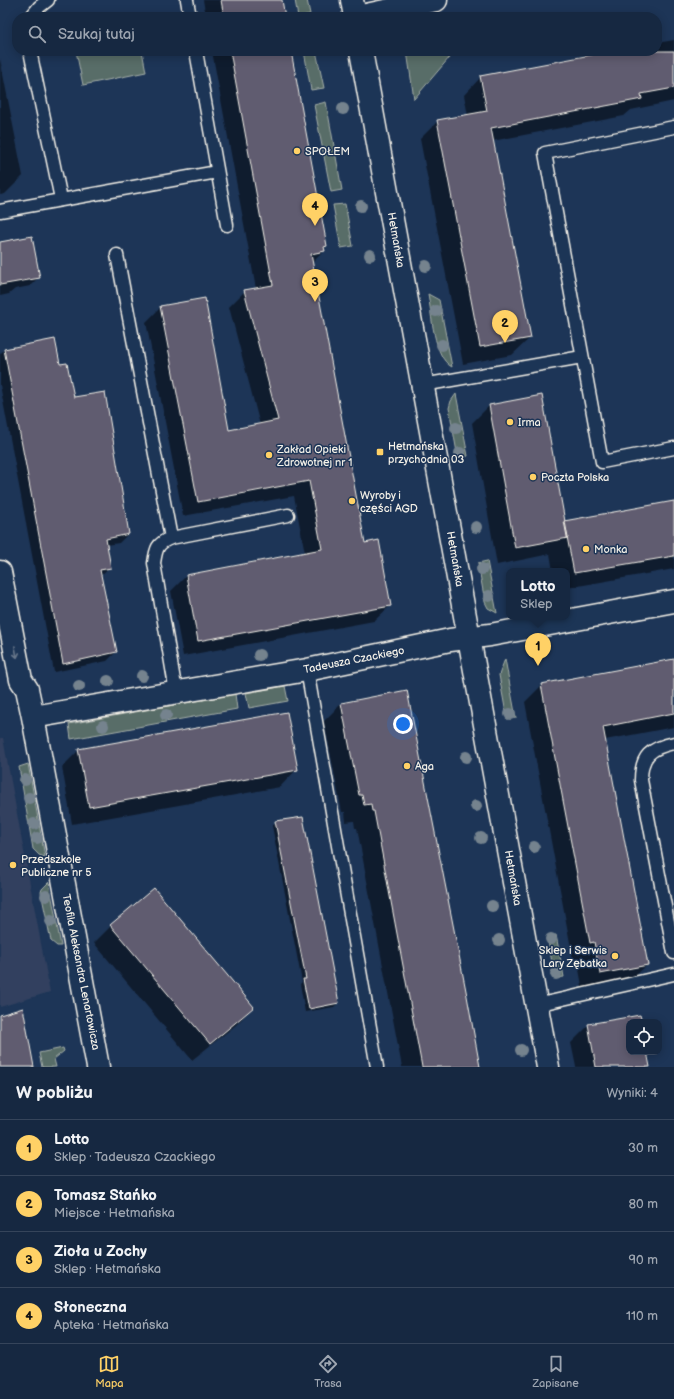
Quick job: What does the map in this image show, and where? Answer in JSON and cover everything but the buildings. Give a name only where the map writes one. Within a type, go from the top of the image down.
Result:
[{"type":"street","points":[[352,0],[355,12]]},
{"type":"street","points":[[380,12],[436,0]]},
{"type":"street","name":"Hetmańska","points":[[362,56],[548,1067]]},
{"type":"street","name":"Teofila Aleksandra Lenartowicza","points":[[0,572],[3,604],[21,680],[27,688],[33,717],[98,1067]]},
{"type":"street","name":"Tadeusza Czackiego","points":[[33,717],[307,670],[450,640],[469,639],[674,601]]},
{"type":"lane","points":[[35,12],[48,0]]},
{"type":"lane","points":[[187,0],[189,12]]},
{"type":"lane","points":[[31,56],[61,200]]},
{"type":"lane","points":[[197,56],[227,225]]},
{"type":"lane","points":[[674,127],[545,153],[602,462],[674,448]]},
{"type":"lane","points":[[0,211],[217,172]]},
{"type":"lane","points":[[117,255],[171,538]]},
{"type":"lane","points":[[423,385],[582,358]]},
{"type":"lane","points":[[176,692],[154,563],[156,549],[164,541],[171,538],[288,515]]},
{"type":"lane","points":[[307,670],[377,1067]]},
{"type":"lane","points":[[674,743],[661,746],[649,753],[641,766],[641,780],[674,953]]},
{"type":"lane","points":[[536,1005],[674,974]]},
{"type":"shaded area","name":"Przedszkole Publiczne nr 5","points":[[0,738],[3,738],[50,992],[0,1007]]},
{"type":"green space","points":[[295,0],[307,0],[310,12],[297,12]]},
{"type":"green space","points":[[77,56],[143,56],[146,72],[83,85]]},
{"type":"green space","points":[[305,56],[317,56],[324,88],[311,90]]},
{"type":"green space","points":[[408,56],[451,56],[414,99]]},
{"type":"green space","points":[[326,102],[342,190],[331,192],[314,105]]},
{"type":"green space","points":[[345,204],[353,246],[341,248],[333,205]]},
{"type":"green space","points":[[428,294],[439,300],[452,367],[446,362],[437,345]]},
{"type":"green space","points":[[456,394],[468,456],[458,458],[449,408],[451,401]]},
{"type":"green space","points":[[487,561],[497,613],[488,608],[485,602],[478,563]]},
{"type":"green space","points":[[505,659],[516,718],[507,719],[499,675]]},
{"type":"green space","points":[[285,686],[288,701],[249,708],[246,693]]},
{"type":"green space","points":[[235,694],[237,709],[71,739],[69,724]]},
{"type":"green space","points":[[28,764],[45,857],[39,855],[33,849],[19,767]]},
{"type":"green space","points":[[49,882],[61,946],[57,946],[51,941],[41,892]]},
{"type":"green space","points":[[556,935],[564,977],[555,978],[547,936]]},
{"type":"green space","points":[[63,1048],[64,1051],[54,1059],[56,1067],[42,1067],[39,1053]]},
{"type":"place","name":"SPOŁEM","points":[[297,151]]},
{"type":"place","name":"Słoneczna","points":[[315,226]]},
{"type":"place","name":"Zioła u Zochy","points":[[315,302]]},
{"type":"place","name":"Tomasz Stańko","points":[[505,343]]},
{"type":"place","name":"Irma","points":[[510,422]]},
{"type":"place","name":"Hetmańska przychodnia 03","points":[[380,452]]},
{"type":"place","name":"Zakład Opieki Zdrowotnej nr 1","points":[[269,455]]},
{"type":"place","name":"Poczta Polska","points":[[533,477]]},
{"type":"place","name":"Wyroby i części AGD","points":[[352,501]]},
{"type":"place","name":"Monka","points":[[586,549]]},
{"type":"place","name":"Lotto","points":[[538,666]]},
{"type":"place","name":"Aga","points":[[407,766]]},
{"type":"place","name":"Przedszkole Publiczne nr 5","points":[[13,865]]},
{"type":"place","name":"Sklep i Serwis Lary Zębatka","points":[[615,956]]}]
